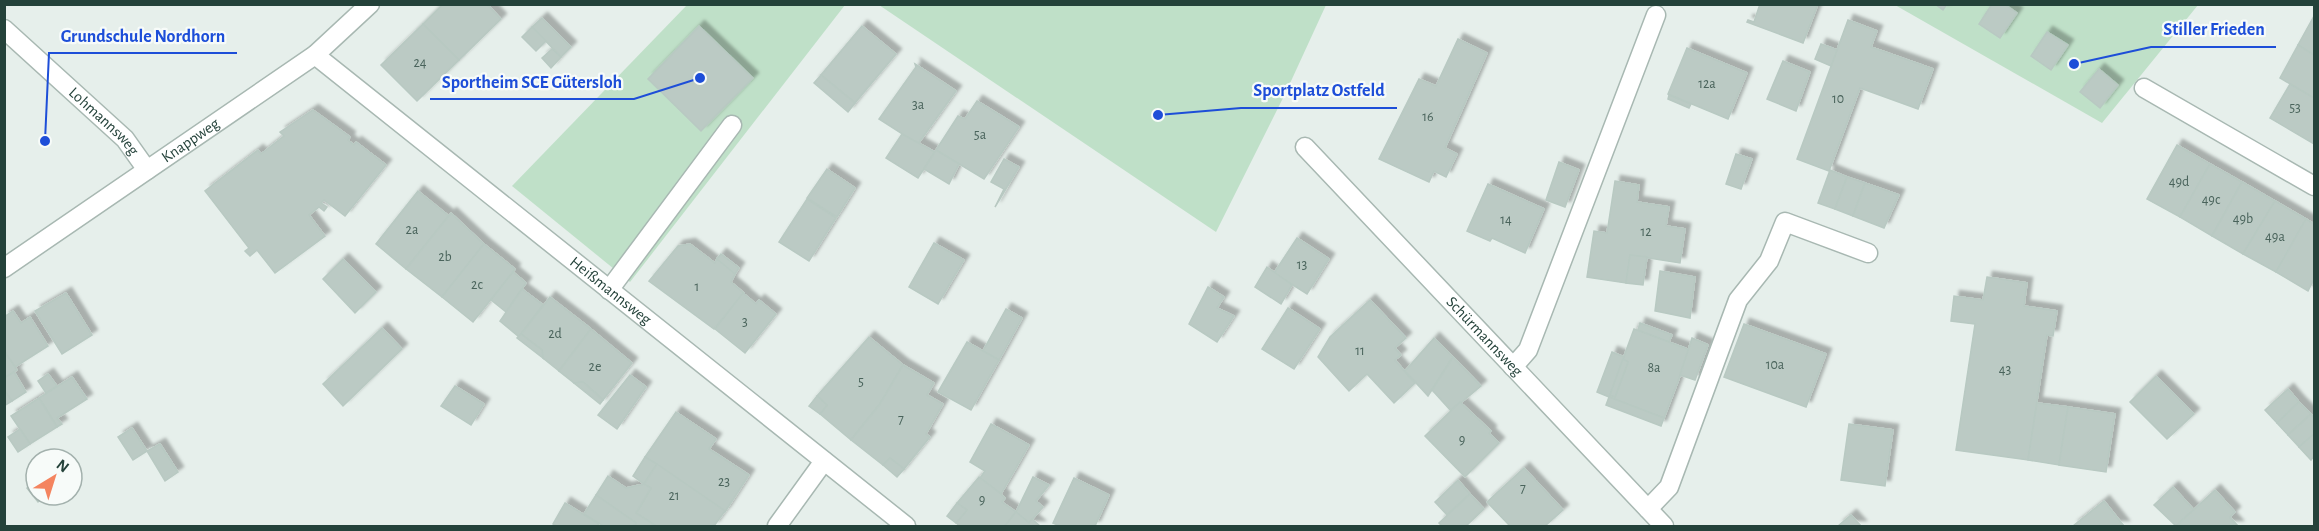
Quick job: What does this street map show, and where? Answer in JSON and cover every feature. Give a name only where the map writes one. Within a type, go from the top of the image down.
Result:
[{"type":"street","name":"Knappweg","points":[[4,268],[315,55],[370,4]]},
{"type":"street","points":[[1513,367],[1528,350],[1656,15]]},
{"type":"street","name":"Lohmannsweg","points":[[4,29],[125,139],[147,170]]},
{"type":"street","name":"Heißmannsweg","points":[[315,55],[906,526]]},
{"type":"street","points":[[2144,87],[2314,186]]},
{"type":"street","points":[[609,290],[732,125]]},
{"type":"street","name":"Schürmannsweg","points":[[1305,147],[1664,526]]},
{"type":"street","points":[[1648,509],[1669,487],[1738,300],[1769,261],[1785,222],[1868,252]]},
{"type":"street","points":[[777,526],[824,461]]},
{"type":"green space","points":[[687,5],[845,5],[630,282],[512,186]]},
{"type":"green space","points":[[879,5],[1326,5],[1286,92],[1216,232]]},
{"type":"green space","points":[[1895,5],[2198,5],[2102,123]]},
{"type":"building","points":[[443,4],[487,4],[501,19],[459,60],[423,24]]},
{"type":"building","points":[[1760,4],[1818,4],[1803,43],[1747,22],[1748,20],[1754,22]]},
{"type":"building","points":[[1935,4],[1947,4],[1943,10]]},
{"type":"building","points":[[1992,4],[2004,4],[2017,13],[2000,38],[1979,24]]},
{"type":"building","points":[[2314,16],[2314,55],[2298,45]]},
{"type":"building","points":[[542,18],[571,47],[561,57],[532,27]]},
{"type":"building","points":[[1848,20],[1877,31],[1871,47],[1933,69],[1918,109],[1860,88],[1829,171],[1797,159]]},
{"type":"building","points":[[423,24],[459,60],[417,101],[381,65]]},
{"type":"building","points":[[699,26],[753,78],[701,131],[648,79]]},
{"type":"building","points":[[862,26],[896,54],[855,103],[821,75]]},
{"type":"building","points":[[532,27],[546,41],[536,51],[522,37]]},
{"type":"building","points":[[2047,32],[2068,45],[2051,70],[2031,56]]},
{"type":"building","points":[[1458,39],[1487,53],[1445,148],[1457,154],[1446,177],[1434,171],[1429,182],[1379,159],[1419,79],[1436,86]]},
{"type":"building","points":[[1821,44],[1837,50],[1831,66],[1815,59]]},
{"type":"building","points":[[2298,45],[2314,55],[2314,98],[2280,78]]},
{"type":"building","points":[[1687,48],[1747,73],[1728,119],[1668,94]]},
{"type":"building","points":[[552,49],[561,57],[551,68],[542,58]]},
{"type":"building","points":[[1783,61],[1810,72],[1796,111],[1767,99]]},
{"type":"building","points":[[915,64],[956,91],[918,144],[879,119],[916,67]]},
{"type":"building","points":[[2099,69],[2118,85],[2100,108],[2080,92]]},
{"type":"building","points":[[821,75],[855,103],[848,112],[814,83]]},
{"type":"building","points":[[2290,84],[2314,98],[2314,144],[2270,118]]},
{"type":"building","points":[[1669,95],[1691,104],[1689,108],[1668,99]]},
{"type":"building","points":[[977,101],[1019,127],[984,179],[936,150],[958,116],[965,119]]},
{"type":"building","points":[[313,110],[350,137],[348,140],[354,145],[356,142],[386,165],[345,216],[324,200],[321,203],[327,207],[324,211],[319,207],[309,215],[325,236],[275,273],[257,250],[250,256],[245,251],[249,248],[205,191],[258,150],[261,154],[284,136],[280,132]]},
{"type":"building","points":[[902,134],[935,152],[918,178],[886,158]]},
{"type":"building","points":[[2177,145],[2210,164],[2180,217],[2147,199]]},
{"type":"building","points":[[936,150],[959,164],[949,184],[924,169]]},
{"type":"building","points":[[1736,154],[1752,159],[1741,189],[1726,184]]},
{"type":"building","points":[[1004,159],[1019,167],[995,207],[1004,189],[991,182]]},
{"type":"building","points":[[1559,162],[1579,170],[1565,207],[1546,200]]},
{"type":"building","points":[[2210,164],[2242,182],[2212,236],[2180,217]]},
{"type":"building","points":[[827,169],[855,188],[837,217],[807,198]]},
{"type":"building","points":[[1830,170],[1847,177],[1835,209],[1818,203]]},
{"type":"building","points":[[1847,177],[1865,183],[1853,216],[1835,209]]},
{"type":"building","points":[[1615,181],[1639,185],[1637,202],[1669,207],[1666,226],[1685,229],[1680,263],[1630,255],[1626,283],[1587,277],[1594,231],[1607,233]]},
{"type":"building","points":[[2242,182],[2275,201],[2243,254],[2212,236]]},
{"type":"building","points":[[1865,183],[1899,195],[1884,228],[1853,216]]},
{"type":"building","points":[[1488,184],[1544,209],[1525,253],[1492,238],[1490,241],[1467,231]]},
{"type":"building","points":[[418,191],[449,216],[406,269],[376,244]]},
{"type":"building","points":[[807,199],[836,218],[809,261],[779,242]]},
{"type":"building","points":[[2275,201],[2306,219],[2276,272],[2243,254]]},
{"type":"building","points":[[451,213],[484,244],[442,297],[406,269]]},
{"type":"building","points":[[2306,219],[2314,224],[2314,279],[2308,291],[2276,272]]},
{"type":"building","points":[[1297,238],[1329,259],[1307,294],[1274,273]]},
{"type":"building","points":[[934,243],[964,260],[938,304],[909,287]]},
{"type":"building","points":[[484,244],[515,269],[473,322],[442,297]]},
{"type":"building","points":[[690,244],[715,263],[717,259],[732,270],[735,274],[731,282],[744,293],[714,329],[649,281],[678,246]]},
{"type":"building","points":[[721,254],[739,268],[735,274],[717,259]]},
{"type":"building","points":[[1630,255],[1647,257],[1643,285],[1626,283]]},
{"type":"building","points":[[343,259],[376,292],[355,313],[323,279]]},
{"type":"building","points":[[1267,267],[1292,285],[1281,304],[1255,287]]},
{"type":"building","points":[[1660,271],[1695,277],[1690,318],[1655,311]]},
{"type":"building","points":[[513,272],[526,283],[506,312],[491,300]]},
{"type":"building","points":[[1987,277],[2027,283],[2024,306],[2057,311],[2053,336],[2047,335],[2028,460],[1956,450],[1975,324],[1951,321],[1954,296],[1983,300]]},
{"type":"building","points":[[1208,287],[1224,297],[1217,308],[1234,316],[1217,342],[1189,324]]},
{"type":"building","points":[[522,289],[543,305],[519,337],[500,321]]},
{"type":"building","points":[[66,293],[92,335],[62,354],[35,311]]},
{"type":"building","points":[[743,293],[756,304],[759,300],[776,314],[745,353],[715,329]]},
{"type":"building","points":[[550,297],[591,329],[559,371],[543,358],[542,350],[521,334]]},
{"type":"building","points":[[1370,300],[1406,338],[1395,348],[1401,355],[1395,360],[1415,383],[1394,403],[1367,374],[1349,391],[1318,357],[1330,337]]},
{"type":"building","points":[[1288,308],[1320,329],[1294,369],[1262,349]]},
{"type":"building","points":[[1006,309],[1022,318],[999,360],[983,351]]},
{"type":"building","points":[[13,311],[21,323],[30,317],[48,346],[15,367],[4,351],[4,317]]},
{"type":"building","points":[[1640,323],[1672,335],[1669,342],[1638,330]]},
{"type":"building","points":[[1744,324],[1826,354],[1806,407],[1724,377]]},
{"type":"building","points":[[382,328],[402,349],[343,406],[323,384]]},
{"type":"building","points":[[591,329],[632,363],[603,400],[583,382],[574,383],[559,371]]},
{"type":"building","points":[[1634,329],[1690,350],[1664,418],[1609,397],[1610,395],[1615,397],[1628,362],[1623,359]]},
{"type":"building","points":[[521,334],[542,350],[543,358],[517,338]]},
{"type":"building","points":[[869,337],[903,365],[880,404],[851,440],[820,414],[827,405],[817,396]]},
{"type":"building","points":[[1434,338],[1453,357],[1428,396],[1405,371]]},
{"type":"building","points":[[1692,338],[1708,345],[1695,380],[1680,375]]},
{"type":"building","points":[[967,342],[999,360],[971,410],[938,392]]},
{"type":"building","points":[[4,351],[17,370],[4,378]]},
{"type":"building","points":[[1612,352],[1624,357],[1609,397],[1597,392]]},
{"type":"building","points":[[1453,357],[1481,386],[1451,411],[1432,390]]},
{"type":"building","points":[[1623,359],[1628,362],[1615,397],[1610,395]]},
{"type":"building","points":[[903,365],[934,383],[927,395],[943,404],[926,434],[930,437],[904,469],[890,458],[883,465],[851,440],[880,404]]},
{"type":"building","points":[[14,372],[26,392],[12,401],[4,390],[4,378]]},
{"type":"building","points":[[48,374],[57,386],[46,393],[38,381]]},
{"type":"building","points":[[630,375],[646,387],[617,429],[598,415]]},
{"type":"building","points":[[2156,376],[2194,414],[2167,439],[2130,402]]},
{"type":"building","points":[[72,377],[87,399],[57,418],[62,424],[57,427],[39,398]]},
{"type":"building","points":[[583,382],[603,400],[600,404],[574,383]]},
{"type":"building","points":[[455,386],[484,404],[471,425],[441,406]]},
{"type":"building","points":[[2288,389],[2299,402],[2277,423],[2265,410]]},
{"type":"building","points":[[4,390],[12,401],[4,406]]},
{"type":"building","points":[[817,396],[827,405],[820,414],[809,406]]},
{"type":"building","points":[[1609,397],[1664,418],[1661,426],[1606,405]]},
{"type":"building","points":[[39,398],[57,427],[30,444],[11,416]]},
{"type":"building","points":[[1460,402],[1491,431],[1489,433],[1499,443],[1465,477],[1425,436]]},
{"type":"building","points":[[2299,402],[2311,414],[2288,435],[2277,423]]},
{"type":"building","points":[[2037,403],[2068,407],[2059,465],[2028,460]]},
{"type":"building","points":[[2068,407],[2115,414],[2106,472],[2059,465]]},
{"type":"building","points":[[676,412],[716,439],[709,449],[749,475],[725,512],[645,457]]},
{"type":"building","points":[[2311,414],[2314,418],[2314,434],[2299,447],[2288,435]]},
{"type":"building","points":[[991,424],[1029,445],[1001,494],[980,478],[985,471],[970,462]]},
{"type":"building","points":[[1849,424],[1893,430],[1885,486],[1841,480]]},
{"type":"building","points":[[132,428],[147,451],[133,460],[118,437]]},
{"type":"building","points":[[20,429],[30,444],[18,452],[8,437]]},
{"type":"building","points":[[2314,434],[2314,456],[2311,460],[2299,447]]},
{"type":"building","points":[[160,444],[178,472],[165,481],[147,451]]},
{"type":"building","points":[[645,457],[657,464],[644,484],[633,476]]},
{"type":"building","points":[[890,458],[904,469],[897,477],[883,465]]},
{"type":"building","points":[[657,464],[725,511],[714,526],[656,526],[636,513],[651,488],[644,484]]},
{"type":"building","points":[[1524,468],[1563,510],[1545,526],[1510,526],[1487,502]]},
{"type":"building","points":[[608,476],[626,488],[644,484],[651,488],[636,513],[656,526],[634,526],[636,523],[596,495]]},
{"type":"building","points":[[979,477],[1001,494],[1005,498],[1002,502],[1016,512],[1005,526],[960,526],[956,523],[967,510],[957,503]]},
{"type":"building","points":[[1033,477],[1049,485],[1036,501],[1043,507],[1029,523],[1016,512]]},
{"type":"building","points":[[1074,478],[1109,495],[1095,526],[1060,526],[1053,523]]},
{"type":"building","points":[[1458,480],[1470,494],[1447,515],[1435,502]]},
{"type":"building","points":[[2173,487],[2194,510],[2176,526],[2154,505]]},
{"type":"building","points":[[2215,490],[2235,512],[2230,517],[2238,526],[2176,526]]},
{"type":"building","points":[[1470,494],[1484,509],[1466,526],[1442,526],[1439,523]]},
{"type":"building","points":[[596,495],[636,523],[634,526],[603,526],[584,514]]},
{"type":"building","points":[[2104,501],[2124,526],[2073,526]]},
{"type":"building","points":[[565,503],[599,524],[597,526],[557,526],[553,524]]},
{"type":"building","points":[[957,503],[967,510],[956,523],[947,516]]},
{"type":"building","points":[[1016,512],[1029,523],[1032,519],[1040,526],[1005,526]]},
{"type":"building","points":[[1851,515],[1861,526],[1838,526]]},
{"type":"place","name":"Stiller Frieden","points":[[2074,64]]},
{"type":"place","name":"Sportheim SCE Gütersloh","points":[[700,78]]},
{"type":"place","name":"Sportplatz Ostfeld","points":[[1158,115]]},
{"type":"place","name":"Grundschule Nordhorn","points":[[45,141]]}]
